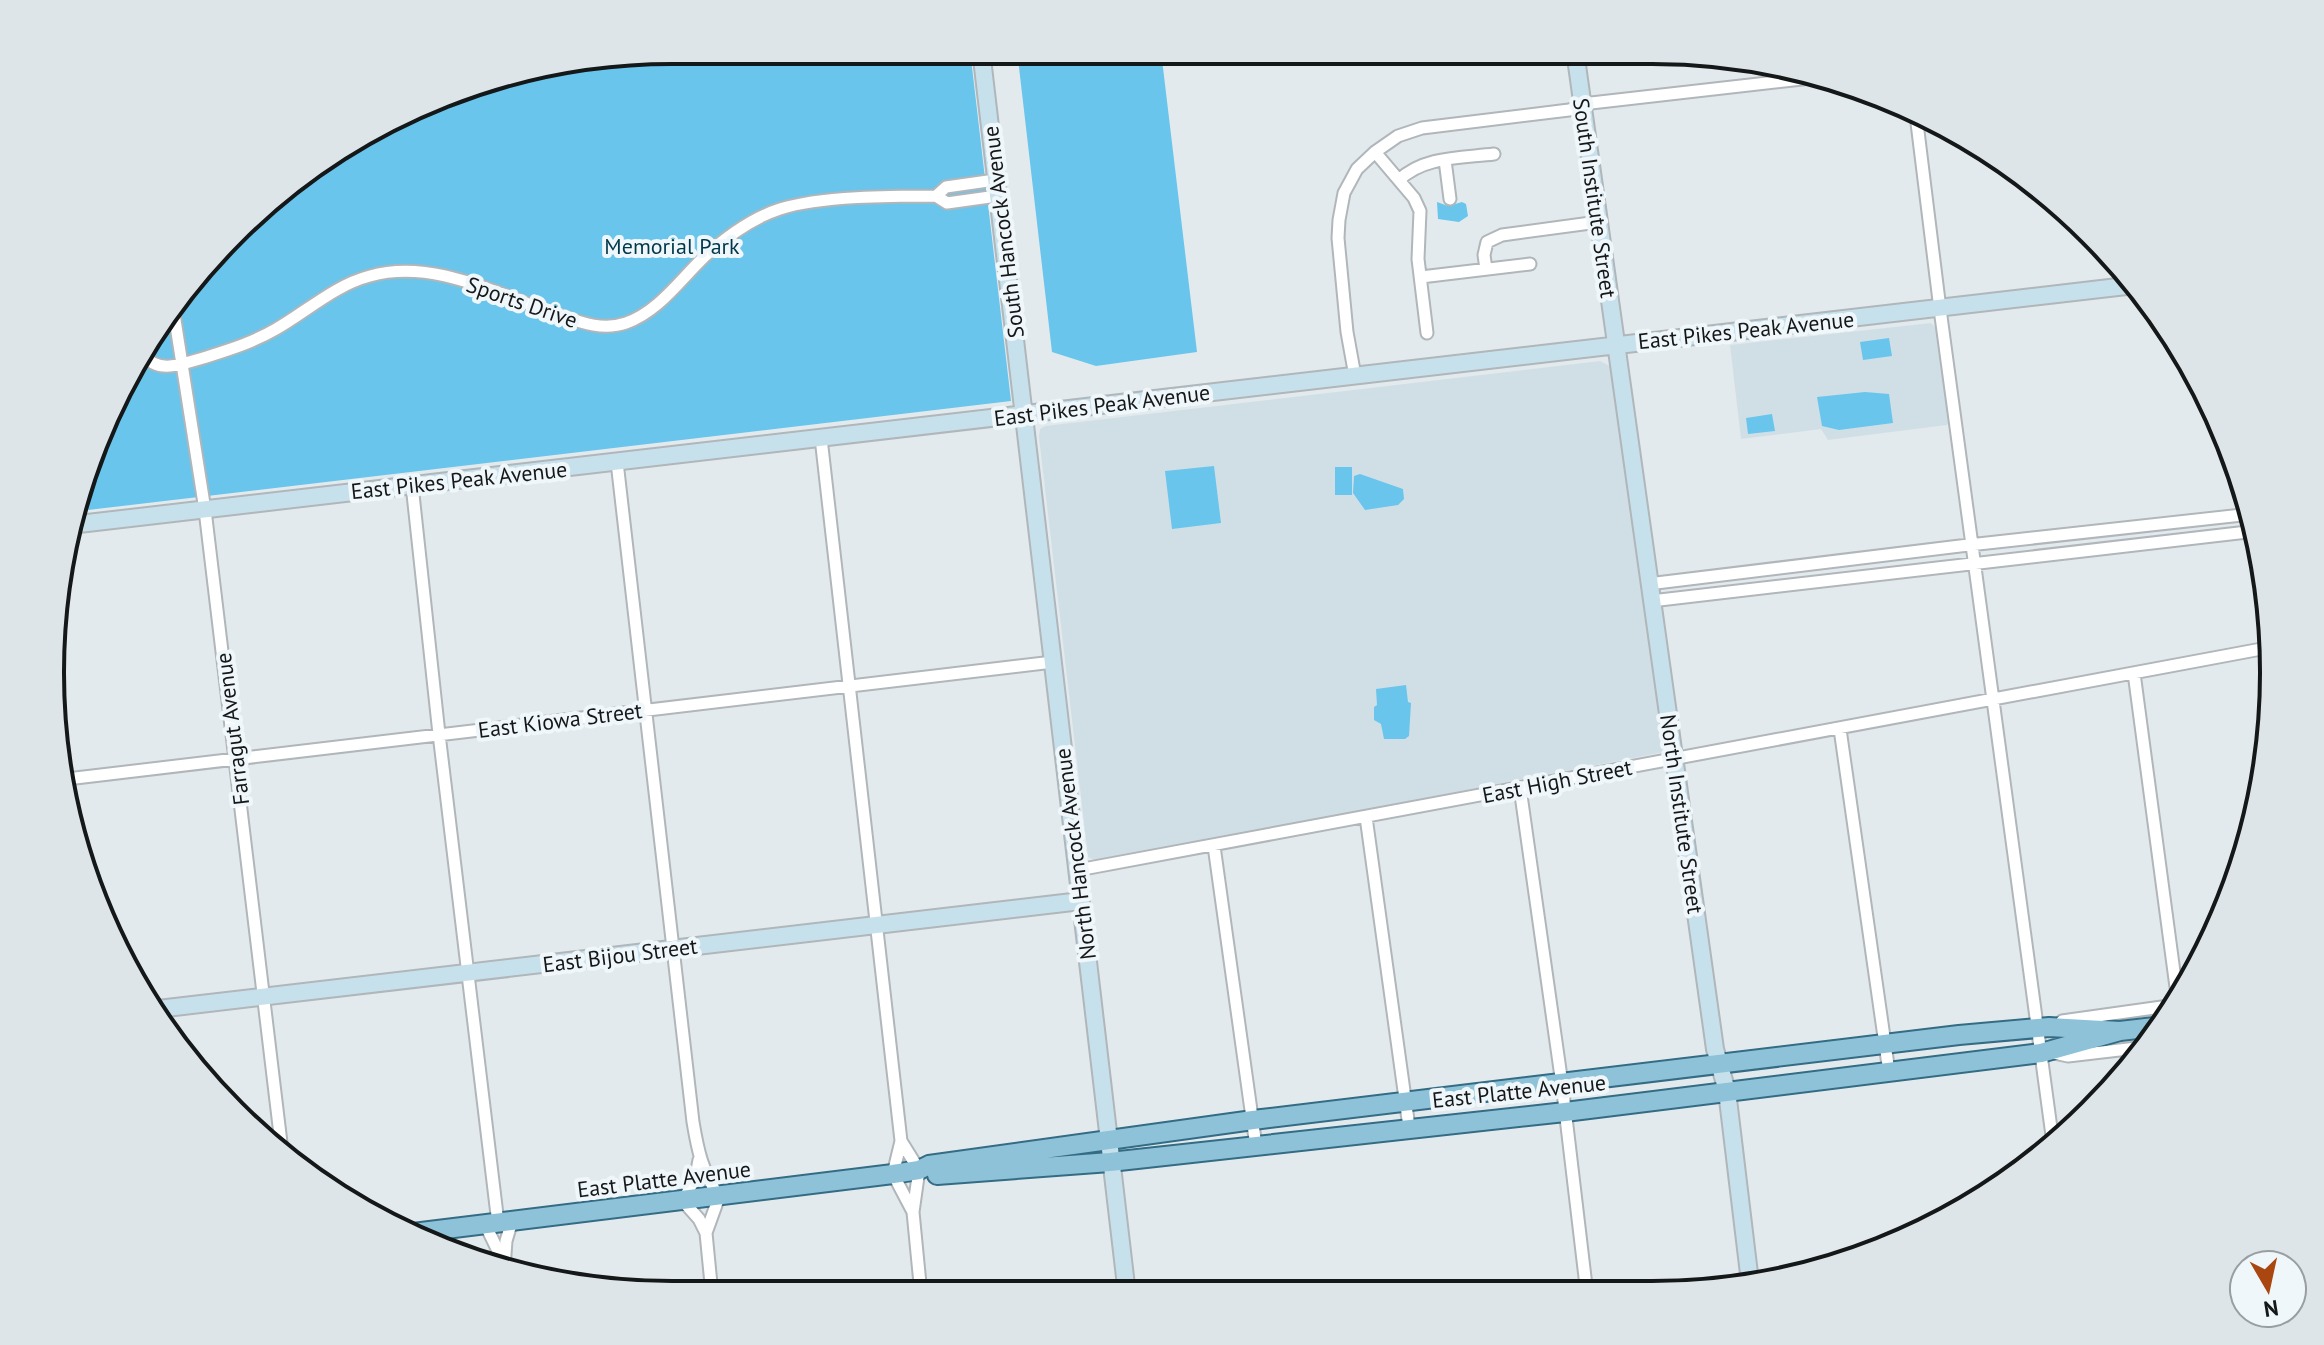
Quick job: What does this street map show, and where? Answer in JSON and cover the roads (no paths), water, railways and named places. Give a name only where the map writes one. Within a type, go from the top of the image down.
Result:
[{"type":"main road","name":"South Hancock Avenue","points":[[983,64],[1025,414]]},
{"type":"main road","name":"South Institute Street","points":[[1577,64],[1615,345]]},
{"type":"main road","name":"East Pikes Peak Avenue","points":[[83,524],[2122,287]]},
{"type":"main road","name":"North Institute Street","points":[[1615,345],[1717,1064],[1727,1091],[1749,1273]]},
{"type":"main road","name":"North Hancock Avenue","points":[[1025,414],[1125,1281]]},
{"type":"main road","name":"East Bijou Street","points":[[165,1008],[1081,901]]},
{"type":"main road","name":"East Platte Avenue","points":[[431,1231],[893,1174],[919,1170],[929,1165],[1253,1120],[1885,1044],[2043,1028],[2120,1031],[2145,1028]]},
{"type":"main road","name":"East Platte Avenue","points":[[919,1170],[933,1175],[1110,1162],[1565,1112],[2045,1052],[2120,1031]]},
{"type":"street","points":[[1355,376],[1339,256],[1339,220],[1344,193],[1357,169],[1398,136],[1422,128],[1582,107],[1591,103],[1789,80]]},
{"type":"street","points":[[1917,125],[1972,544],[2043,1028],[2052,1131]]},
{"type":"street","points":[[1375,152],[1414,198],[1420,211],[1418,259],[1427,333]]},
{"type":"street","points":[[1399,180],[1415,168],[1445,160],[1494,154]]},
{"type":"street","points":[[1445,160],[1450,199]]},
{"type":"street","name":"Sports Drive","points":[[150,361],[155,366],[183,364],[246,344],[276,329],[346,284],[389,272],[419,271],[448,276],[590,325],[625,324],[647,312],[731,236],[777,210],[801,203],[936,196],[947,203],[996,188]]},
{"type":"street","points":[[1486,269],[1484,255],[1487,242],[1502,235],[1598,222]]},
{"type":"street","points":[[1421,277],[1530,264]]},
{"type":"street","name":"Farragut Avenue","points":[[176,322],[205,510],[280,1138]]},
{"type":"street","points":[[821,438],[901,1141],[893,1174],[913,1212]]},
{"type":"street","points":[[617,462],[699,1159],[704,1174],[719,1197],[706,1233]]},
{"type":"street","points":[[412,485],[503,1257]]},
{"type":"street","points":[[1648,584],[2239,515]]},
{"type":"street","points":[[1651,601],[2243,533]]},
{"type":"street","name":"East High Street","points":[[1078,870],[2259,649]]},
{"type":"street","name":"East Kiowa Street","points":[[74,778],[1053,662]]},
{"type":"street","points":[[2134,673],[2174,983]]},
{"type":"street","points":[[1840,729],[1889,1072]]},
{"type":"street","points":[[1520,788],[1562,1084],[1585,1281]]},
{"type":"street","points":[[1366,817],[1409,1127]]},
{"type":"street","points":[[1214,846],[1256,1146]]},
{"type":"street","points":[[2043,1028],[2064,1021],[2160,1007]]},
{"type":"street","points":[[2045,1052],[2068,1056],[2129,1049]]},
{"type":"street","points":[[901,1141],[919,1170],[913,1212],[920,1281]]},
{"type":"street","points":[[699,1159],[696,1176],[683,1201],[699,1219],[706,1233],[711,1281]]},
{"type":"street","points":[[499,1223],[503,1257]]},
{"type":"park label","name":"Memorial Park","points":[[672,246]]}]
